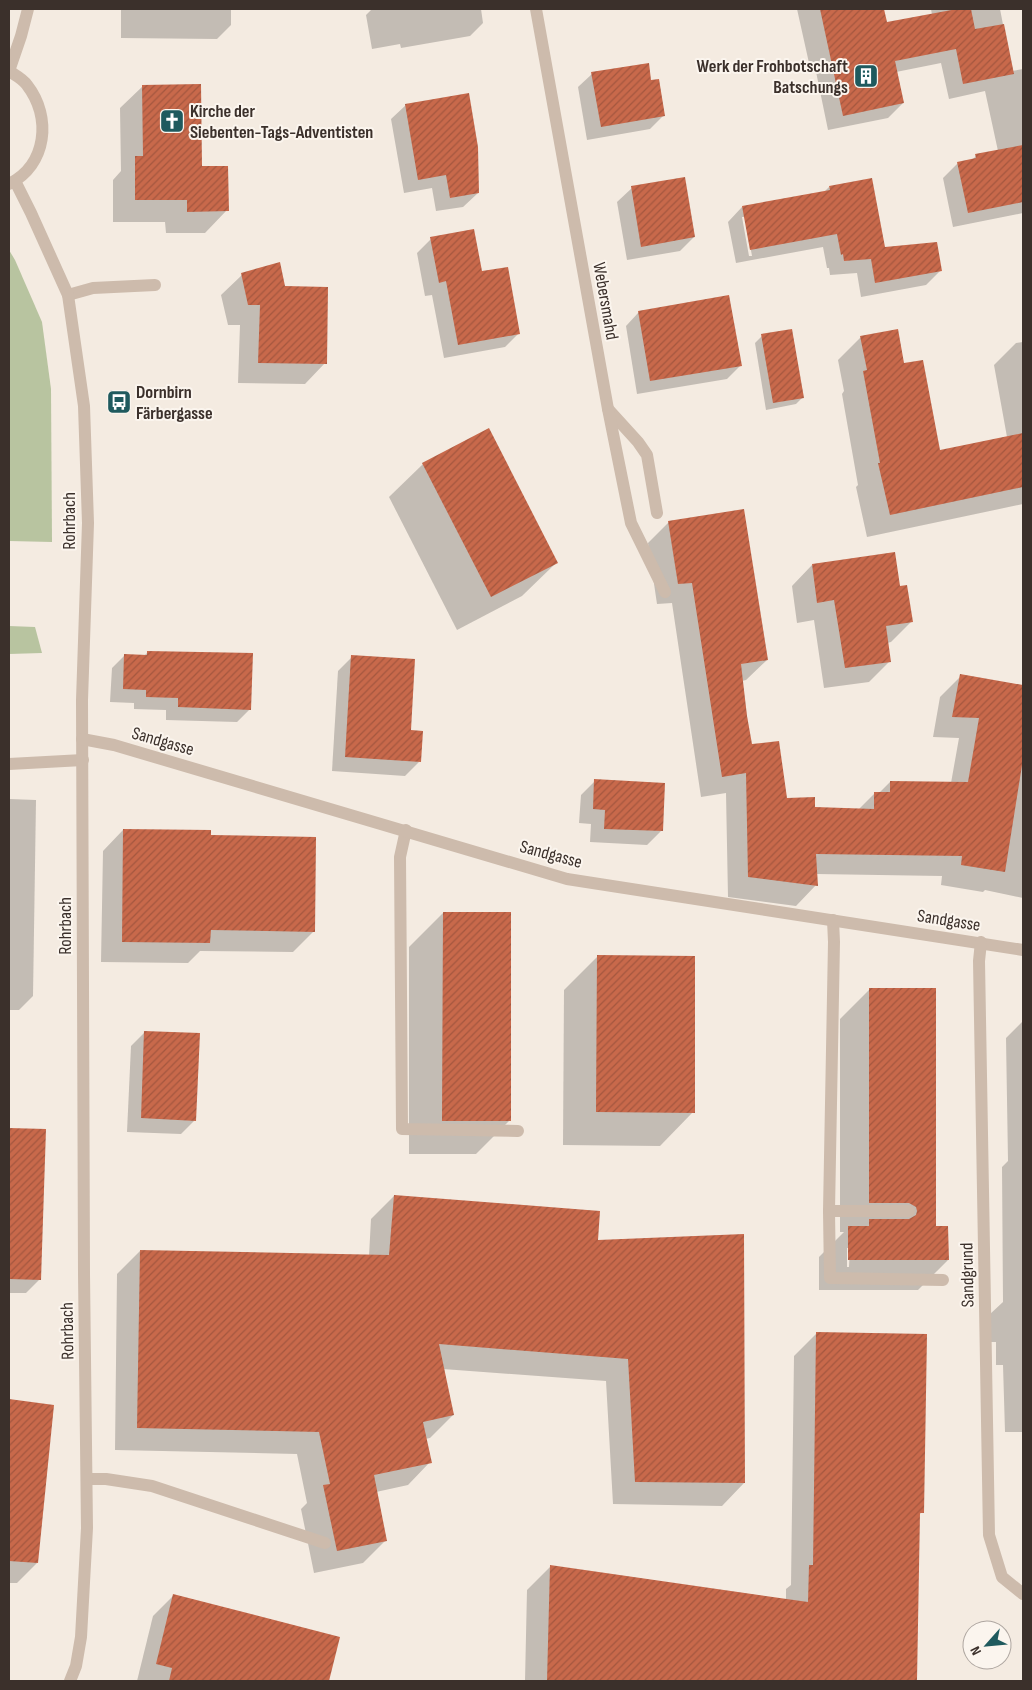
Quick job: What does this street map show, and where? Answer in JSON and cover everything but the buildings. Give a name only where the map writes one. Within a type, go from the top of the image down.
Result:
[{"type":"street","name":"Rohrbach","points":[[28,9],[9,71],[26,83],[38,101],[44,121],[42,142],[34,162],[12,183],[31,213],[68,295],[84,406],[88,523],[82,700],[87,1528],[81,1637],[76,1666],[70,1681]]},
{"type":"street","name":"Webersmahd","points":[[536,9],[630,523],[665,592]]},
{"type":"street","points":[[68,295],[93,288],[155,286]]},
{"type":"street","points":[[608,409],[638,442],[647,455],[657,514]]},
{"type":"street","name":"Sandgasse","points":[[82,739],[114,745],[567,878],[1023,950]]},
{"type":"street","points":[[9,764],[83,760]]},
{"type":"street","points":[[406,830],[400,858],[402,1129],[518,1131]]},
{"type":"street","points":[[833,920],[829,1210],[830,1278],[944,1280]]},
{"type":"street","name":"Sandgrund","points":[[981,942],[979,971],[989,1535],[1002,1577],[1023,1594]]},
{"type":"street","points":[[829,1210],[909,1212]]},
{"type":"street","points":[[87,1479],[106,1479],[152,1486],[325,1543]]},
{"type":"green space","points":[[9,250],[42,322],[51,389],[52,542],[9,541]]},
{"type":"green space","points":[[9,626],[35,627],[42,653],[9,654]]},
{"type":"place","name":"Werk der Frohbotschaft Batschungs","points":[[866,76]]},
{"type":"place","name":"Kirche der Siebenten-Tags-Adventisten","points":[[172,121]]},
{"type":"place","name":"Dornbirn Färbergasse","points":[[119,402]]}]
